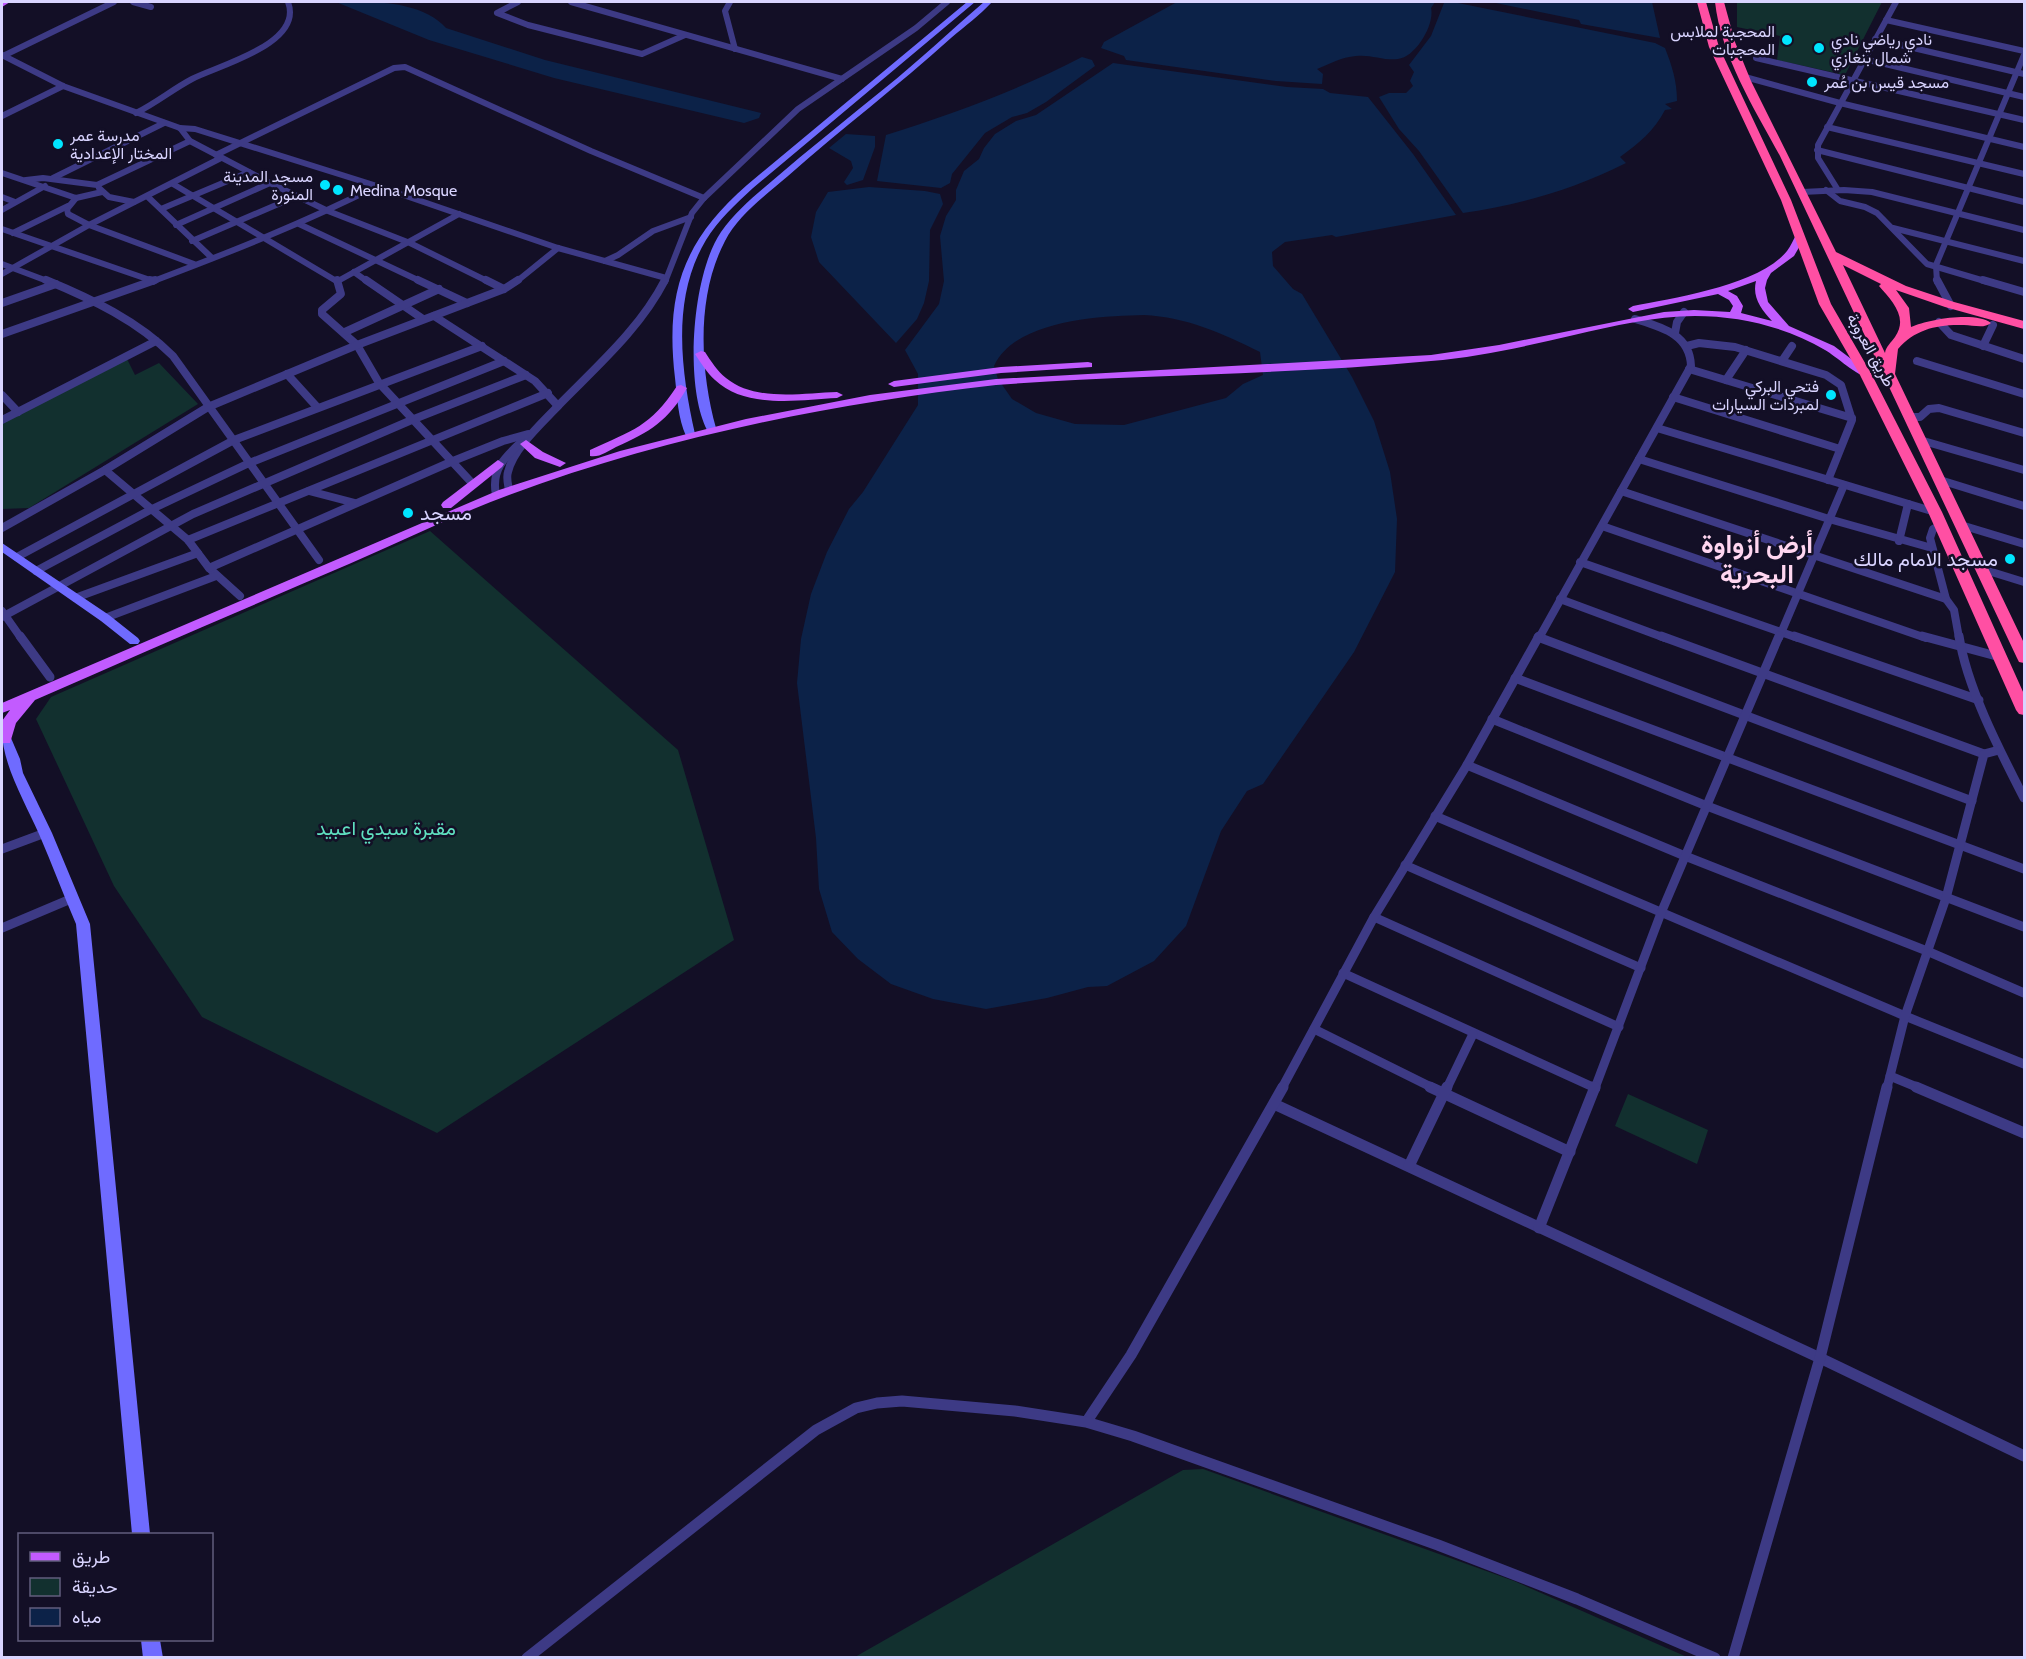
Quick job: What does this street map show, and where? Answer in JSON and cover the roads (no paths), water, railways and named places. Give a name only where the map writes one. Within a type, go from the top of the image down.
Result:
[{"type":"highway","name":"طريق العروبة","points":[[1701,2],[1714,47],[1766,155],[1820,293],[1866,375],[1938,518],[2025,710]]},
{"type":"highway","name":"طريق العروبة","points":[[1719,2],[1727,33],[1747,82],[1851,293],[2025,658]]},
{"type":"highway","points":[[1832,254],[1873,277],[1935,301],[2025,325]]},
{"type":"highway","points":[[1873,277],[1892,292],[1904,309],[1906,321],[1902,336],[1890,352],[1889,374]]},
{"type":"highway","points":[[1820,293],[1833,290],[1851,293]]},
{"type":"highway","points":[[1935,301],[1931,309],[1939,322]]},
{"type":"highway","points":[[1902,336],[1939,322],[1965,321],[2025,332]]},
{"type":"main road","points":[[2,4],[6,2]]},
{"type":"main road","points":[[689,430],[681,388],[679,345],[681,298],[694,252],[706,231],[729,205],[792,149],[971,2]]},
{"type":"main road","points":[[710,424],[703,394],[701,312],[704,286],[712,257],[720,240],[737,217],[988,2]]},
{"type":"main road","points":[[1364,358],[1487,342],[1718,289],[1766,273],[1789,257],[1800,237]]},
{"type":"main road","points":[[1766,273],[1760,287],[1761,297],[1771,314],[1791,329],[1833,350],[1866,375]]},
{"type":"main road","points":[[1718,289],[1736,301],[1738,309],[1735,314]]},
{"type":"main road","points":[[710,424],[797,410],[898,388],[1001,370],[1476,352],[1635,319],[1684,312],[1735,314],[1791,329]]},
{"type":"main road","points":[[701,354],[722,382],[744,392],[778,397],[837,395],[898,388]]},
{"type":"main road","points":[[594,453],[657,422],[671,408],[681,388]]},
{"type":"main road","points":[[2,698],[447,505],[567,470],[710,424],[837,395]]},
{"type":"main road","points":[[2,708],[560,463],[689,430]]},
{"type":"main road","points":[[527,439],[539,455],[560,463]]},
{"type":"main road","points":[[447,505],[498,464]]},
{"type":"main road","points":[[2,547],[105,618],[134,641]]},
{"type":"main road","points":[[36,692],[24,701],[9,721],[3,735],[16,765],[16,773],[45,832],[83,924],[141,1533]]},
{"type":"main road","points":[[2,755],[9,768],[16,773]]},
{"type":"main road","points":[[151,1641],[153,1658]]},
{"type":"street","points":[[114,2],[2,56],[10,63],[63,86],[164,123],[180,128],[195,129],[377,186],[558,248],[666,278]]},
{"type":"street","points":[[133,2],[151,7]]},
{"type":"street","points":[[136,113],[159,101],[184,83],[245,54],[278,35],[289,23],[291,11],[288,2]]},
{"type":"street","points":[[518,2],[496,13],[528,25],[642,54],[685,35]]},
{"type":"street","points":[[571,2],[842,79]]},
{"type":"street","points":[[730,2],[725,11],[735,49]]},
{"type":"street","points":[[502,488],[494,477],[498,464],[527,439],[645,316],[666,278],[691,217],[704,198],[798,109],[916,28],[947,2]]},
{"type":"street","points":[[1838,190],[1820,162],[1817,150],[1827,126],[1896,2]]},
{"type":"street","points":[[1886,20],[2025,53],[1935,268],[1937,282],[1951,306]]},
{"type":"street","points":[[1875,39],[2025,74]]},
{"type":"street","points":[[1756,58],[2025,120]]},
{"type":"street","points":[[1864,59],[2025,97]]},
{"type":"street","points":[[2,274],[89,225],[173,184],[241,144],[394,68],[405,67],[591,151],[704,198]]},
{"type":"street","points":[[1747,82],[1771,85],[2025,147]]},
{"type":"street","points":[[1747,82],[1771,85]]},
{"type":"street","points":[[2,116],[63,86]]},
{"type":"street","points":[[2,107],[12,111]]},
{"type":"street","points":[[51,179],[164,123]]},
{"type":"street","points":[[1827,126],[2025,174]]},
{"type":"street","points":[[180,128],[190,141],[270,183],[328,211],[410,243],[504,289]]},
{"type":"street","points":[[26,180],[51,179],[97,185],[190,141]]},
{"type":"street","points":[[1817,150],[2025,202]]},
{"type":"street","points":[[161,209],[249,172]]},
{"type":"street","points":[[2,173],[76,198]]},
{"type":"street","points":[[176,225],[270,183]]},
{"type":"street","points":[[173,184],[338,281],[341,294],[321,312],[328,321],[345,332],[357,345],[380,383],[435,440],[472,483]]},
{"type":"street","points":[[97,185],[109,197],[134,202]]},
{"type":"street","points":[[2,210],[45,186]]},
{"type":"street","points":[[2,334],[97,302],[264,238],[328,211],[377,186]]},
{"type":"street","points":[[1826,190],[1838,202],[1872,210],[1893,228],[1917,257],[1935,268],[2025,292]]},
{"type":"street","points":[[1802,192],[1838,190],[1880,194],[2025,230]]},
{"type":"street","points":[[13,233],[68,206],[76,198],[102,192]]},
{"type":"street","points":[[148,196],[212,258]]},
{"type":"street","points":[[192,241],[297,196]]},
{"type":"street","points":[[2,197],[15,202]]},
{"type":"street","points":[[68,206],[68,214],[89,225],[194,264]]},
{"type":"street","points":[[338,281],[459,214]]},
{"type":"street","points":[[605,261],[618,255],[653,231],[691,217]]},
{"type":"street","points":[[299,224],[467,303]]},
{"type":"street","points":[[1893,228],[2025,261]]},
{"type":"street","points":[[2,229],[153,281]]},
{"type":"street","points":[[2,528],[105,470],[208,407],[357,345],[504,289],[558,248]]},
{"type":"street","points":[[2,264],[97,302],[156,341],[176,359],[208,407],[234,440],[261,484],[319,560]]},
{"type":"street","points":[[354,272],[423,319]]},
{"type":"street","points":[[2,303],[56,284]]},
{"type":"street","points":[[345,332],[439,289]]},
{"type":"street","points":[[1675,333],[1677,322],[1684,312]]},
{"type":"street","points":[[434,316],[526,375],[548,393],[558,406]]},
{"type":"street","points":[[1087,1421],[1131,1355],[1274,1104],[1374,918],[1467,765],[1689,369],[1691,358],[1687,346],[1675,333],[1635,319]]},
{"type":"street","points":[[1939,322],[1951,335],[2025,359]]},
{"type":"street","points":[[1983,346],[1993,325]]},
{"type":"street","points":[[2,420],[156,341]]},
{"type":"street","points":[[1687,346],[1708,344],[1746,350],[1837,380],[1852,418],[1828,480]]},
{"type":"street","points":[[17,557],[234,440],[482,346]]},
{"type":"street","points":[[1782,361],[1792,346]]},
{"type":"street","points":[[1726,380],[1746,350]]},
{"type":"street","points":[[36,571],[152,509],[247,464],[504,361]]},
{"type":"street","points":[[1917,362],[2025,394]]},
{"type":"street","points":[[1689,369],[1852,418]]},
{"type":"street","points":[[287,374],[317,407]]},
{"type":"street","points":[[50,677],[3,614],[171,525],[414,419],[526,375]]},
{"type":"street","points":[[188,540],[548,393]]},
{"type":"street","points":[[2,395],[18,412]]},
{"type":"street","points":[[1673,397],[1840,449]]},
{"type":"street","points":[[1910,417],[1920,417],[1929,409],[1939,408],[2025,433]]},
{"type":"street","points":[[1657,428],[1908,504],[1938,518],[1930,538],[1946,599],[1954,609],[1961,648],[1999,750],[2025,798]]},
{"type":"street","points":[[209,568],[294,529],[502,441],[527,439]]},
{"type":"street","points":[[502,488],[510,464],[527,439]]},
{"type":"street","points":[[1920,440],[2025,470]]},
{"type":"street","points":[[1639,459],[1899,541],[1932,548]]},
{"type":"street","points":[[105,470],[188,540],[216,576],[240,596]]},
{"type":"street","points":[[1940,480],[2025,506]]},
{"type":"street","points":[[1539,1228],[1619,1027],[1661,913],[1844,485]]},
{"type":"street","points":[[309,491],[356,503]]},
{"type":"street","points":[[1621,491],[1946,599]]},
{"type":"street","points":[[1899,541],[1908,504]]},
{"type":"street","points":[[1961,525],[2025,544]]},
{"type":"street","points":[[1602,526],[1961,648],[2000,657]]},
{"type":"street","points":[[75,598],[198,553]]},
{"type":"street","points":[[1580,562],[1979,700]]},
{"type":"street","points":[[1982,568],[2025,582]]},
{"type":"street","points":[[105,618],[216,576]]},
{"type":"street","points":[[1560,599],[1984,754],[1999,750]]},
{"type":"street","points":[[1538,637],[1972,801]]},
{"type":"street","points":[[1515,678],[1960,846],[2025,868]]},
{"type":"street","points":[[1492,719],[1707,806],[2025,927]]},
{"type":"street","points":[[1732,1658],[1820,1358],[1905,1016],[1946,898],[1984,754]]},
{"type":"street","points":[[1467,765],[1685,856],[1928,951],[2025,993]]},
{"type":"street","points":[[1435,816],[1905,1016],[2025,1064]]},
{"type":"street","points":[[2,849],[45,832]]},
{"type":"street","points":[[1405,865],[1641,968]]},
{"type":"street","points":[[2,928],[73,898]]},
{"type":"street","points":[[1374,918],[1619,1027]]},
{"type":"street","points":[[1343,973],[1595,1088]]},
{"type":"street","points":[[1314,1029],[1444,1094],[1570,1152]]},
{"type":"street","points":[[1409,1166],[1473,1034]]},
{"type":"street","points":[[1890,1076],[2025,1133]]},
{"type":"street","points":[[1274,1104],[2025,1456]]},
{"type":"street","points":[[527,1658],[801,1441],[845,1413],[864,1406],[909,1401],[1040,1413],[1087,1421],[1487,1562],[1607,1609],[1714,1658]]},
{"type":"water","points":[[336,2],[379,2],[410,7],[436,19],[446,28],[545,60],[761,113],[759,118],[744,123],[554,78],[429,40]]},
{"type":"water","points":[[1177,2],[1435,2],[1431,8],[1430,22],[1423,39],[1405,57],[1388,59],[1361,56],[1340,59],[1317,69],[1323,74],[1322,84],[1276,81],[1126,60],[1124,56],[1101,48],[1104,42]]},
{"type":"water","points":[[1453,2],[1655,43],[1665,48],[1668,55],[1675,80],[1677,101],[1665,104],[1672,109],[1665,110],[1646,136],[1620,157],[1626,163],[1586,181],[1546,195],[1463,213],[1419,151],[1399,129],[1379,97],[1389,93],[1406,93],[1413,86],[1410,81],[1414,72],[1409,65],[1431,36],[1444,3]]},
{"type":"water","points":[[1491,2],[1652,2],[1660,38],[1581,24],[1579,20]]},
{"type":"water","points":[[1082,57],[1092,60],[1095,66],[1046,102],[1027,113],[1012,117],[985,133],[952,174],[950,183],[941,188],[877,181],[886,135],[985,100]]},
{"type":"water","points":[[1113,63],[1287,87],[1323,89],[1330,93],[1368,97],[1413,154],[1456,215],[1336,237],[1332,235],[1285,242],[1272,252],[1273,266],[1293,289],[1302,294],[1352,377],[1374,421],[1390,472],[1397,519],[1395,572],[1354,652],[1263,784],[1247,791],[1221,831],[1186,926],[1154,961],[1107,986],[1088,987],[1047,998],[986,1009],[933,999],[891,984],[858,959],[832,932],[819,889],[816,838],[797,683],[801,639],[811,594],[827,552],[849,509],[863,492],[918,405],[918,374],[905,350],[939,304],[944,281],[940,236],[946,216],[956,200],[956,190],[964,171],[979,159],[995,134],[1016,121],[1036,115]],"holes":[[[1159,316],[1204,327],[1260,352],[1263,375],[1243,384],[1226,398],[1124,425],[1075,424],[1036,413],[1012,399],[998,379],[994,366],[1005,351],[1020,339],[1039,330],[1083,319]]]},
{"type":"water","points":[[846,134],[875,136],[875,147],[863,180],[847,185],[844,182],[853,168],[851,161],[829,148]]},
{"type":"water","points":[[869,187],[940,194],[943,204],[930,230],[929,281],[924,303],[917,319],[896,343],[819,262],[811,237],[816,212],[828,192]]},
{"type":"place","name":"المحجبة لملابس المحجبات","points":[[1787,40]]},
{"type":"place","name":"نادي رياضي نادي شمال بنغازي","points":[[1819,48]]},
{"type":"place","name":"مسجد قيس بن عُمر","points":[[1812,82]]},
{"type":"place","name":"مدرسة عمر المختار الإعدادية","points":[[58,144]]},
{"type":"place","name":"مسجد المدينة المنورة","points":[[325,185]]},
{"type":"place","name":"Medina Mosque","points":[[338,190]]},
{"type":"place","name":"فتحي البركي لمبردات السيارات","points":[[1831,395]]},
{"type":"place","name":"مسجد","points":[[408,513]]},
{"type":"place","name":"مسجد الامام مالك","points":[[2010,559]]},
{"type":"district","name":"أرض أزواوة البحرية","points":[[1757,559]]},
{"type":"park label","name":"مقبرة سيدي اعبيد","points":[[386,828]]}]
